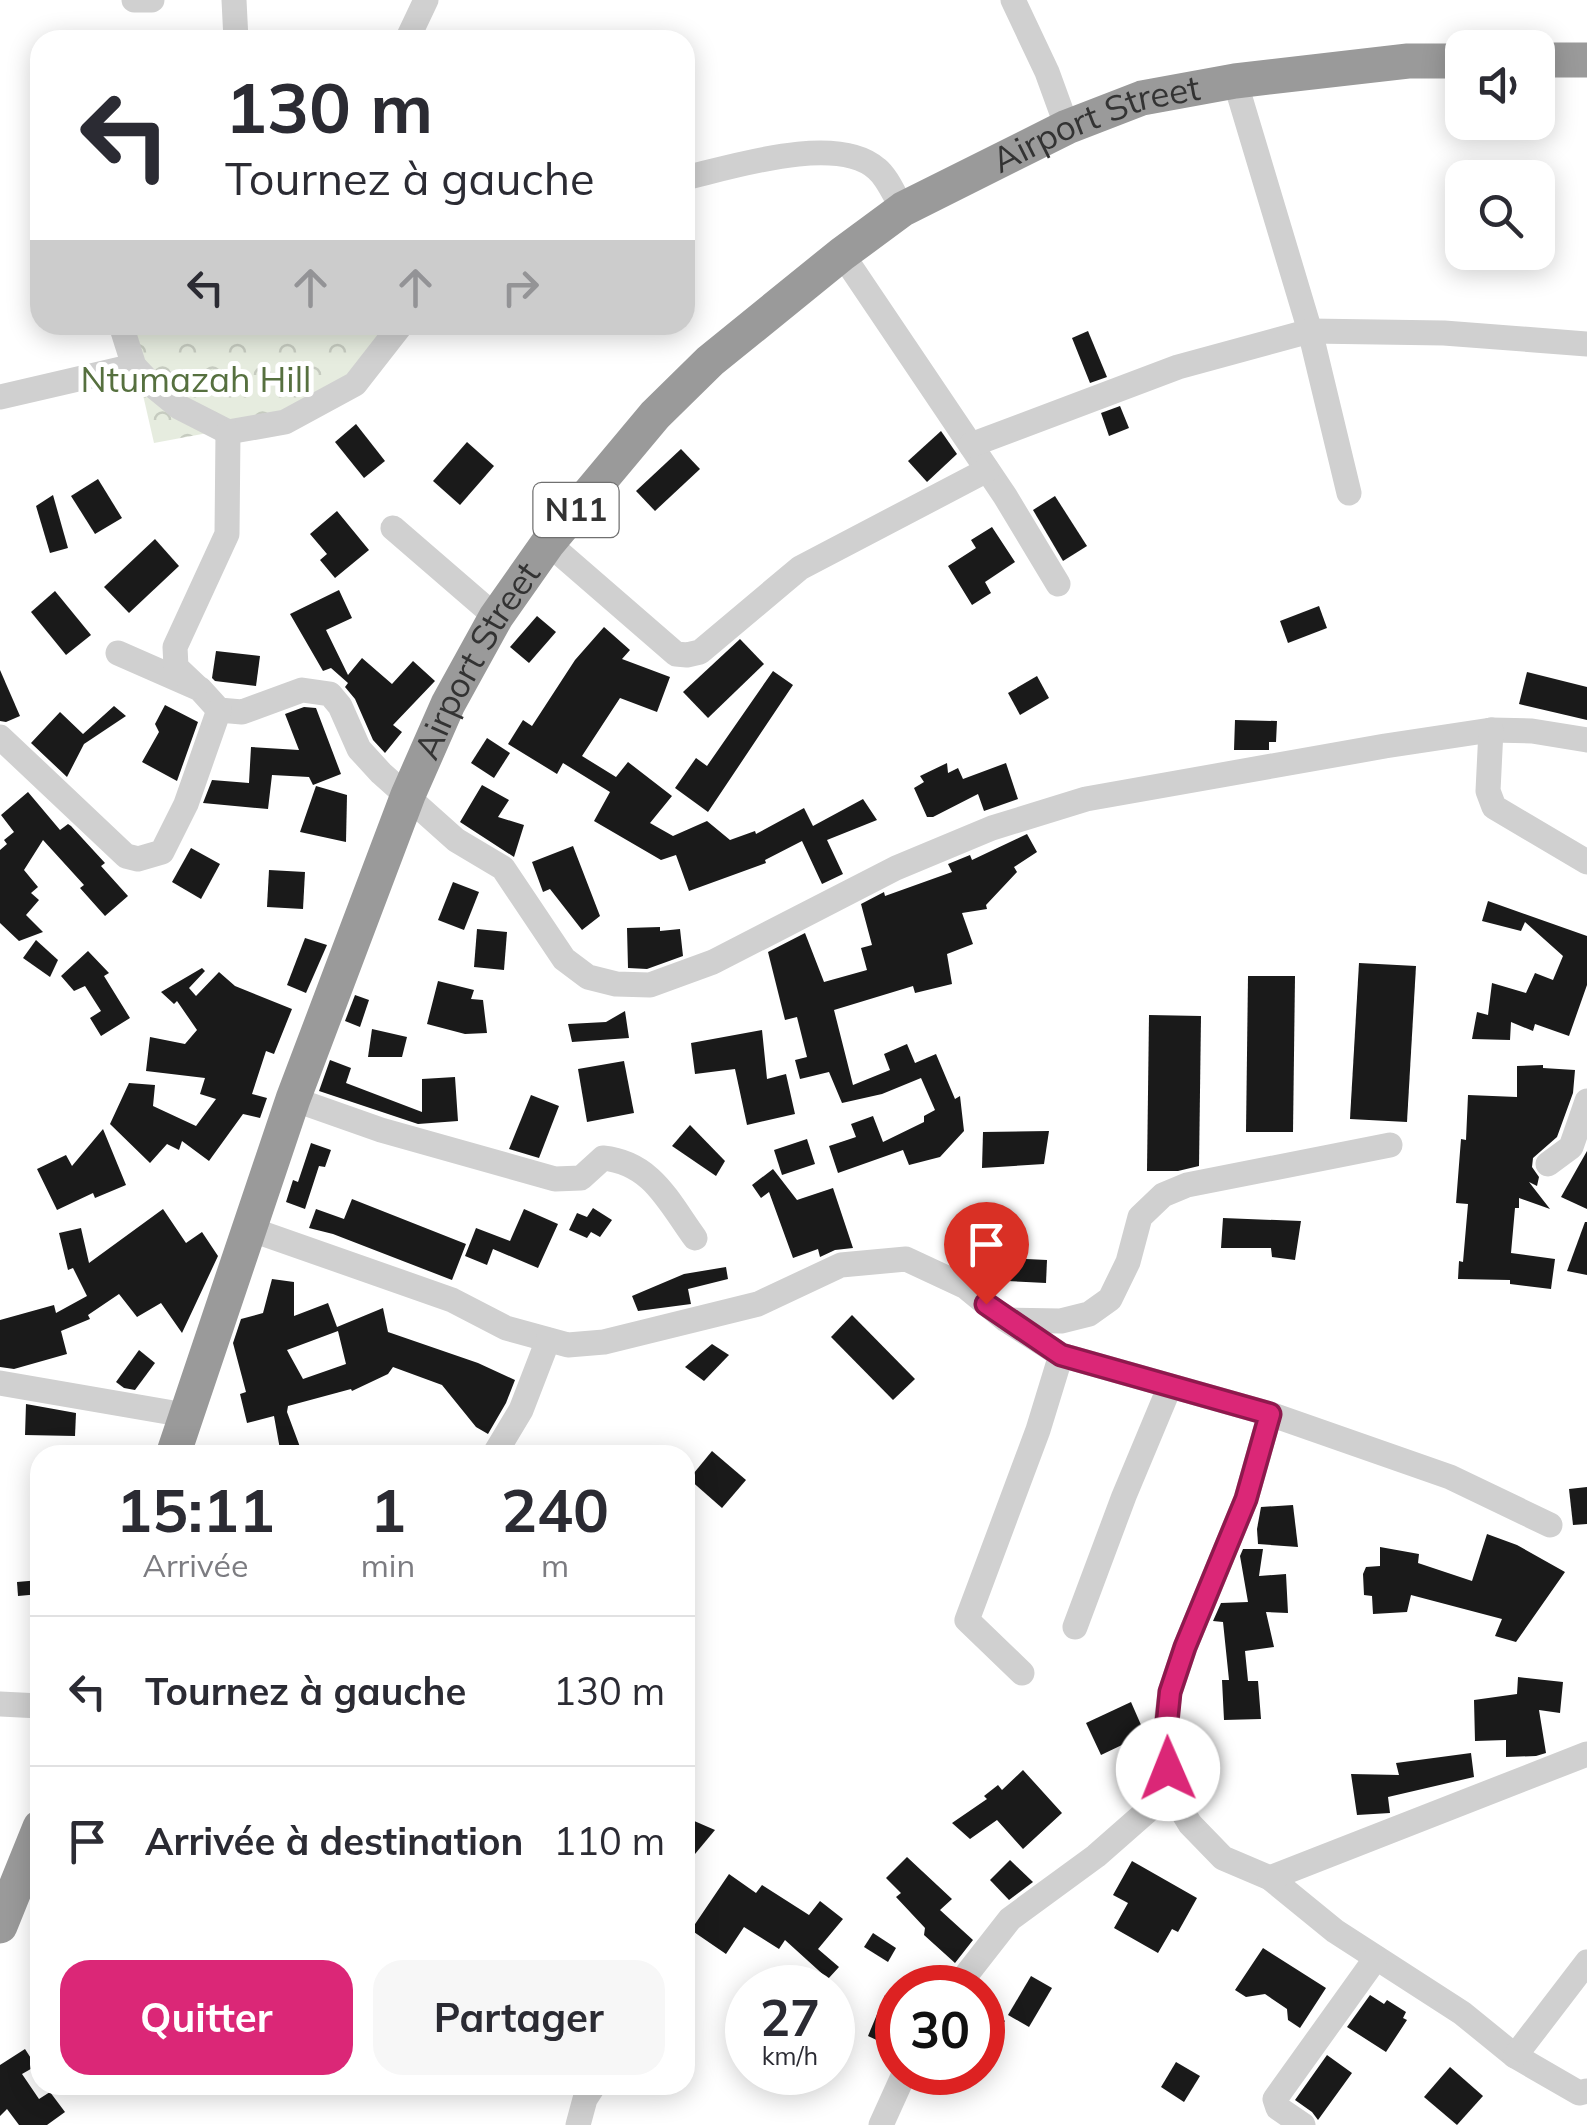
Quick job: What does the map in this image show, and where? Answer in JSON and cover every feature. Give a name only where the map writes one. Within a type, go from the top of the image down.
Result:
[{"type":"highway","name":"Airport Street","points":[[175,1445],[293,1099],[408,795],[448,704],[496,616],[548,543],[655,415],[696,374],[903,209],[1067,127],[1142,98],[1234,80],[1445,60]]},
{"type":"highway","points":[[1555,60],[1587,60]]},
{"type":"highway","points":[[0,1926],[30,1852]]},
{"type":"street","points":[[134,0],[152,0]]},
{"type":"street","points":[[234,0],[236,30]]},
{"type":"street","points":[[412,30],[426,0]]},
{"type":"street","points":[[1013,0],[1048,72],[1067,127]]},
{"type":"street","points":[[1234,80],[1310,331],[1349,492]]},
{"type":"street","points":[[695,176],[750,162],[829,152],[858,158],[878,169],[903,209]]},
{"type":"street","points":[[842,254],[971,445],[1058,584]]},
{"type":"street","points":[[971,445],[1178,367],[1310,331],[1444,333],[1587,344]]},
{"type":"street","points":[[123,335],[134,366],[179,407],[228,432],[285,422],[354,384],[393,335]]},
{"type":"street","points":[[0,396],[134,366]]},
{"type":"street","points":[[228,432],[227,534],[175,648],[176,667],[219,710],[242,712],[302,690],[330,694],[340,706],[360,750],[456,840],[503,868],[564,960],[588,977],[616,984],[650,984],[713,962],[896,868],[992,828],[1086,800],[1491,730],[1532,731],[1587,740]]},
{"type":"street","points":[[548,543],[676,654],[688,656],[700,652],[800,568],[987,470]]},
{"type":"street","points":[[393,528],[496,616]]},
{"type":"street","points":[[118,653],[200,689]]},
{"type":"street","points":[[0,737],[126,856],[138,860],[162,852],[186,804],[219,710]]},
{"type":"street","points":[[1491,730],[1488,791],[1494,807],[1587,862]]},
{"type":"street","points":[[293,1099],[381,1130],[554,1179],[581,1178],[604,1158],[624,1160],[650,1176],[695,1238]]},
{"type":"street","points":[[1548,1164],[1571,1147],[1587,1101]]},
{"type":"street","points":[[1006,1320],[1061,1321],[1089,1314],[1110,1300],[1128,1262],[1140,1218],[1163,1195],[1188,1185],[1390,1144]]},
{"type":"street","points":[[250,1229],[452,1300],[506,1328],[568,1346],[604,1342],[758,1304],[841,1265],[906,1258],[966,1288],[1006,1320],[1061,1355],[1270,1414],[1450,1476],[1550,1525]]},
{"type":"street","points":[[500,1445],[521,1410],[548,1340]]},
{"type":"street","points":[[1022,1673],[967,1620],[1038,1430],[1061,1355]]},
{"type":"street","points":[[0,1383],[185,1415]]},
{"type":"street","points":[[1075,1628],[1170,1386]]},
{"type":"street","points":[[1270,1414],[1246,1499],[1170,1692],[1166,1732],[1170,1792],[1190,1824],[1223,1858],[1270,1878],[1335,1931],[1462,2013],[1514,2056],[1584,2096]]},
{"type":"street","points":[[0,1704],[30,1706]]},
{"type":"street","points":[[1270,1878],[1587,1754]]},
{"type":"street","points":[[974,1965],[1010,1918],[1096,1856],[1170,1792]]},
{"type":"street","points":[[1303,2125],[1278,2108],[1275,2100],[1376,1958]]},
{"type":"street","points":[[1514,2056],[1587,1962]]},
{"type":"street","points":[[578,2125],[590,2095]]},
{"type":"street","points":[[881,2125],[894,2095]]},
{"type":"green space","name":"Ntumazah Hill","points":[[129,335],[381,335],[348,385],[283,419],[154,443]]},
{"type":"building","points":[[1088,331],[1107,377],[1090,383],[1072,338]]},
{"type":"building","points":[[1120,406],[1129,428],[1109,436],[1101,413]]},
{"type":"building","points":[[356,424],[385,461],[364,478],[335,442]]},
{"type":"building","points":[[941,431],[957,454],[927,482],[908,461]]},
{"type":"building","points":[[467,442],[494,466],[460,505],[433,481]]},
{"type":"building","points":[[681,449],[700,469],[655,511],[636,491]]},
{"type":"building","points":[[98,479],[122,518],[95,534],[71,496]]},
{"type":"building","points":[[53,495],[68,548],[50,553],[36,506]]},
{"type":"building","points":[[1055,496],[1087,546],[1063,561],[1033,510]]},
{"type":"building","points":[[337,511],[369,550],[335,578],[320,560],[327,554],[310,534]]},
{"type":"building","points":[[992,527],[1015,562],[985,582],[991,593],[972,605],[948,566],[976,548],[971,540]]},
{"type":"building","points":[[155,539],[179,566],[129,613],[104,587]]},
{"type":"building","points":[[339,590],[352,618],[326,630],[348,675],[362,658],[392,684],[413,661],[435,681],[393,725],[402,732],[385,753],[373,740],[355,699],[345,687],[348,683],[331,668],[323,671],[290,614]]},
{"type":"building","points":[[55,591],[91,635],[66,655],[31,612]]},
{"type":"building","points":[[1319,606],[1327,628],[1288,643],[1280,621]]},
{"type":"building","points":[[537,616],[556,632],[529,663],[510,647]]},
{"type":"building","points":[[604,627],[630,650],[622,659],[670,677],[657,712],[620,698],[582,756],[616,777],[628,762],[672,796],[650,823],[673,836],[707,821],[730,840],[755,831],[756,834],[804,808],[813,826],[863,799],[877,820],[827,840],[843,874],[822,884],[802,841],[765,860],[766,863],[689,891],[676,855],[661,860],[594,821],[610,792],[563,763],[557,774],[508,744],[523,720],[532,726],[575,660]]},
{"type":"building","points":[[740,639],[764,664],[708,718],[683,692]]},
{"type":"building","points":[[216,651],[260,656],[256,686],[215,681],[212,678]]},
{"type":"building","points":[[0,670],[20,716],[6,722],[0,721]]},
{"type":"building","points":[[773,671],[793,685],[708,812],[675,788],[696,758],[707,766]]},
{"type":"building","points":[[1527,672],[1587,687],[1587,720],[1519,704]]},
{"type":"building","points":[[1037,676],[1049,698],[1020,715],[1008,693]]},
{"type":"building","points":[[165,705],[198,722],[177,781],[142,762],[159,732],[155,724]]},
{"type":"building","points":[[114,706],[126,716],[84,744],[67,777],[31,743],[60,712],[83,734]]},
{"type":"building","points":[[304,707],[316,708],[341,774],[313,785],[309,777],[272,775],[268,809],[203,803],[212,780],[249,783],[251,747],[299,750],[285,714]]},
{"type":"building","points":[[1235,720],[1277,721],[1276,742],[1269,742],[1269,750],[1234,750]]},
{"type":"building","points":[[487,738],[510,753],[494,778],[471,763]]},
{"type":"building","points":[[947,763],[948,773],[958,768],[963,779],[1006,763],[1018,799],[984,811],[978,794],[927,817],[914,788],[924,782],[920,776]]},
{"type":"building","points":[[482,785],[509,800],[498,817],[524,825],[514,857],[460,822]]},
{"type":"building","points":[[316,786],[347,795],[346,842],[300,832]]},
{"type":"building","points":[[28,792],[60,830],[71,826],[105,863],[101,866],[128,896],[105,916],[80,888],[84,885],[43,840],[24,870],[38,887],[31,893],[39,900],[26,915],[43,932],[19,941],[0,923],[0,850],[14,832],[1,815]]},
{"type":"building","points":[[1027,834],[1037,852],[1014,867],[1017,872],[986,905],[987,909],[962,913],[973,944],[947,954],[952,984],[915,993],[913,986],[834,1010],[853,1085],[890,1070],[884,1054],[907,1044],[915,1063],[936,1054],[955,1099],[960,1096],[964,1131],[940,1157],[909,1165],[903,1150],[838,1173],[829,1146],[856,1137],[851,1124],[873,1116],[883,1142],[924,1122],[924,1116],[935,1110],[921,1078],[882,1094],[842,1103],[829,1072],[800,1079],[795,1060],[807,1057],[797,1017],[785,1020],[768,952],[805,933],[824,982],[867,970],[861,948],[872,945],[861,904],[884,892],[885,896],[952,872],[948,864],[970,855],[972,860]]},
{"type":"building","points":[[573,846],[600,916],[582,930],[550,889],[543,892],[532,862]]},
{"type":"building","points":[[191,848],[220,864],[201,899],[172,882]]},
{"type":"building","points":[[269,870],[305,872],[303,909],[267,907]]},
{"type":"building","points":[[453,882],[479,892],[464,930],[438,920]]},
{"type":"building","points":[[1488,901],[1587,936],[1587,985],[1569,1036],[1535,1024],[1533,1031],[1511,1022],[1510,1040],[1472,1039],[1477,1012],[1488,1015],[1492,983],[1526,993],[1535,973],[1553,980],[1563,956],[1525,922],[1521,931],[1482,921]]},
{"type":"building","points":[[660,927],[660,931],[680,929],[683,956],[647,969],[628,968],[627,928]]},
{"type":"building","points":[[477,929],[507,932],[504,970],[474,967]]},
{"type":"building","points":[[305,938],[327,945],[306,993],[287,985]]},
{"type":"building","points":[[36,940],[58,960],[50,977],[23,958]]},
{"type":"building","points":[[88,951],[109,973],[104,976],[130,1018],[101,1036],[90,1018],[101,1011],[85,986],[74,991],[61,976]]},
{"type":"building","points":[[1359,963],[1416,966],[1407,1122],[1350,1119]]},
{"type":"building","points":[[202,968],[205,971],[189,988],[196,996],[219,972],[235,986],[292,1009],[274,1054],[266,1051],[252,1094],[267,1098],[260,1118],[243,1114],[209,1161],[182,1141],[179,1150],[167,1144],[150,1163],[110,1124],[129,1083],[155,1085],[153,1106],[196,1126],[216,1099],[200,1094],[205,1078],[146,1071],[150,1037],[185,1044],[197,1030],[177,1001],[174,1004],[161,992]]},
{"type":"building","points":[[1248,976],[1295,976],[1293,1132],[1246,1132]]},
{"type":"building","points":[[438,981],[474,990],[471,999],[483,1000],[487,1033],[465,1034],[427,1024]]},
{"type":"building","points":[[355,995],[369,1000],[360,1027],[345,1021]]},
{"type":"building","points":[[625,1011],[629,1038],[572,1042],[568,1024],[606,1022]]},
{"type":"building","points":[[1149,1015],[1201,1016],[1199,1166],[1147,1171]]},
{"type":"building","points":[[372,1029],[407,1037],[402,1057],[368,1057]]},
{"type":"building","points":[[762,1030],[767,1079],[786,1074],[795,1114],[747,1125],[735,1069],[695,1074],[691,1043]]},
{"type":"building","points":[[330,1060],[351,1068],[346,1083],[422,1112],[422,1079],[455,1077],[458,1121],[418,1124],[319,1091]]},
{"type":"building","points":[[624,1061],[634,1113],[587,1122],[578,1069]]},
{"type":"building","points":[[1517,1066],[1575,1070],[1573,1093],[1557,1137],[1533,1158],[1532,1167],[1539,1177],[1537,1186],[1529,1182],[1550,1209],[1519,1198],[1511,1253],[1555,1259],[1551,1289],[1510,1284],[1510,1280],[1458,1279],[1468,1204],[1456,1203],[1468,1095],[1517,1097]]},
{"type":"building","points":[[531,1095],[559,1106],[539,1158],[509,1149]]},
{"type":"building","points":[[690,1125],[725,1161],[716,1176],[672,1146]]},
{"type":"building","points":[[103,1129],[126,1185],[95,1198],[93,1193],[57,1210],[37,1169],[66,1155],[72,1166]]},
{"type":"building","points":[[1049,1131],[1044,1164],[982,1168],[983,1132]]},
{"type":"building","points":[[807,1139],[815,1164],[782,1175],[774,1150]]},
{"type":"building","points":[[311,1143],[331,1150],[325,1167],[319,1166],[305,1209],[286,1202],[293,1180],[298,1182]]},
{"type":"building","points":[[1587,1151],[1587,1209],[1561,1197]]},
{"type":"building","points":[[773,1169],[797,1200],[833,1188],[853,1248],[820,1257],[818,1249],[793,1258],[769,1192],[761,1198],[752,1185]]},
{"type":"building","points":[[352,1199],[466,1244],[452,1280],[309,1228],[316,1209],[344,1219]]},
{"type":"building","points":[[593,1208],[612,1220],[600,1237],[591,1232],[587,1238],[569,1230],[577,1213],[587,1217]]},
{"type":"building","points":[[163,1209],[186,1243],[202,1232],[218,1256],[182,1333],[161,1303],[137,1317],[119,1294],[88,1315],[90,1319],[61,1331],[67,1354],[14,1369],[0,1367],[0,1320],[54,1305],[56,1313],[87,1296],[73,1268],[68,1270],[59,1233],[81,1228],[89,1263]]},
{"type":"building","points":[[524,1209],[558,1224],[538,1268],[493,1249],[487,1265],[465,1256],[476,1228],[510,1241]]},
{"type":"building","points":[[1223,1218],[1301,1221],[1295,1260],[1272,1257],[1271,1248],[1221,1248]]},
{"type":"building","points":[[1587,1222],[1587,1275],[1567,1271]]},
{"type":"building","points":[[986,1257],[1047,1260],[1046,1283],[985,1280]]},
{"type":"building","points":[[726,1267],[728,1279],[688,1289],[691,1304],[638,1311],[632,1296],[684,1274]]},
{"type":"building","points":[[272,1279],[294,1282],[294,1316],[328,1303],[337,1327],[383,1308],[388,1332],[515,1380],[488,1434],[476,1427],[442,1385],[393,1367],[388,1374],[352,1391],[288,1406],[299,1445],[279,1445],[274,1416],[247,1423],[240,1394],[246,1392],[233,1343],[241,1319],[263,1313]],"holes":[[[338,1331],[346,1364],[303,1379],[287,1350]]]},
{"type":"building","points":[[852,1315],[915,1379],[893,1400],[831,1337]]},
{"type":"building","points":[[712,1344],[729,1355],[704,1381],[685,1367]]},
{"type":"building","points":[[139,1350],[155,1363],[135,1390],[124,1388],[116,1382]]},
{"type":"building","points":[[26,1404],[76,1413],[75,1436],[25,1435]]},
{"type":"building","points":[[712,1451],[746,1480],[722,1508],[695,1484],[695,1472]]},
{"type":"building","points":[[1587,1487],[1587,1524],[1573,1525],[1569,1489]]},
{"type":"building","points":[[1293,1505],[1298,1547],[1258,1544],[1261,1507]]},
{"type":"building","points":[[1487,1534],[1517,1545],[1565,1572],[1516,1642],[1495,1636],[1502,1619],[1411,1595],[1407,1612],[1373,1614],[1372,1596],[1364,1595],[1363,1574],[1366,1567],[1380,1566],[1380,1547],[1419,1554],[1418,1563],[1472,1581]]},
{"type":"building","points":[[1243,1549],[1263,1549],[1259,1576],[1286,1574],[1288,1613],[1266,1612],[1274,1647],[1245,1651],[1248,1681],[1258,1681],[1261,1719],[1224,1720],[1222,1680],[1229,1680],[1223,1622],[1213,1621],[1221,1603],[1248,1602],[1240,1556]]},
{"type":"building","points":[[30,1581],[30,1595],[18,1596],[17,1582]]},
{"type":"building","points":[[1518,1677],[1563,1682],[1560,1713],[1539,1710],[1546,1753],[1536,1756],[1506,1757],[1506,1740],[1475,1741],[1474,1700],[1517,1694]]},
{"type":"building","points":[[1131,1702],[1145,1734],[1101,1755],[1086,1723]]},
{"type":"building","points":[[1471,1753],[1474,1777],[1388,1797],[1390,1813],[1357,1815],[1351,1774],[1399,1775],[1396,1763]]},
{"type":"building","points":[[1023,1770],[1062,1813],[1023,1849],[997,1820],[970,1839],[952,1823],[987,1799],[984,1796],[998,1785],[1002,1790]]},
{"type":"building","points":[[695,1821],[715,1830],[695,1854]]},
{"type":"building","points":[[907,1857],[952,1899],[940,1910],[973,1940],[955,1963],[924,1935],[925,1928],[896,1897],[901,1893],[886,1878]]},
{"type":"building","points":[[1010,1860],[1033,1882],[1009,1900],[990,1880]]},
{"type":"building","points":[[1132,1861],[1197,1898],[1178,1932],[1172,1929],[1158,1953],[1114,1928],[1128,1903],[1113,1895]]},
{"type":"building","points":[[729,1874],[756,1893],[762,1885],[809,1915],[820,1901],[843,1919],[818,1949],[837,1965],[813,1965],[785,1940],[779,1949],[744,1927],[726,1954],[695,1933],[695,1924]]},
{"type":"building","points":[[873,1933],[896,1948],[888,1962],[864,1947]]},
{"type":"building","points":[[1263,1948],[1326,1988],[1300,2028],[1288,2020],[1287,2009],[1265,1994],[1246,1997],[1235,1990]]},
{"type":"building","points":[[1031,1976],[1052,1988],[1029,2027],[1008,2015]]},
{"type":"building","points":[[1370,1995],[1406,2012],[1403,2018],[1407,2020],[1386,2052],[1347,2027]]},
{"type":"building","points":[[875,2019],[875,2039],[868,2036]]},
{"type":"building","points":[[25,2049],[30,2057],[30,2069],[22,2074],[30,2086],[30,2095],[39,2099],[52,2095],[65,2112],[47,2125],[19,2125],[7,2109],[0,2116],[0,2065]]},
{"type":"building","points":[[1327,2055],[1352,2073],[1318,2120],[1295,2100]]},
{"type":"building","points":[[1176,2062],[1200,2076],[1184,2102],[1161,2087]]},
{"type":"building","points":[[1450,2067],[1483,2096],[1457,2125],[1424,2097]]},
{"type":"route","points":[[986,1304],[1061,1355],[1270,1414],[1246,1499],[1170,1692],[1168,1769]]}]
